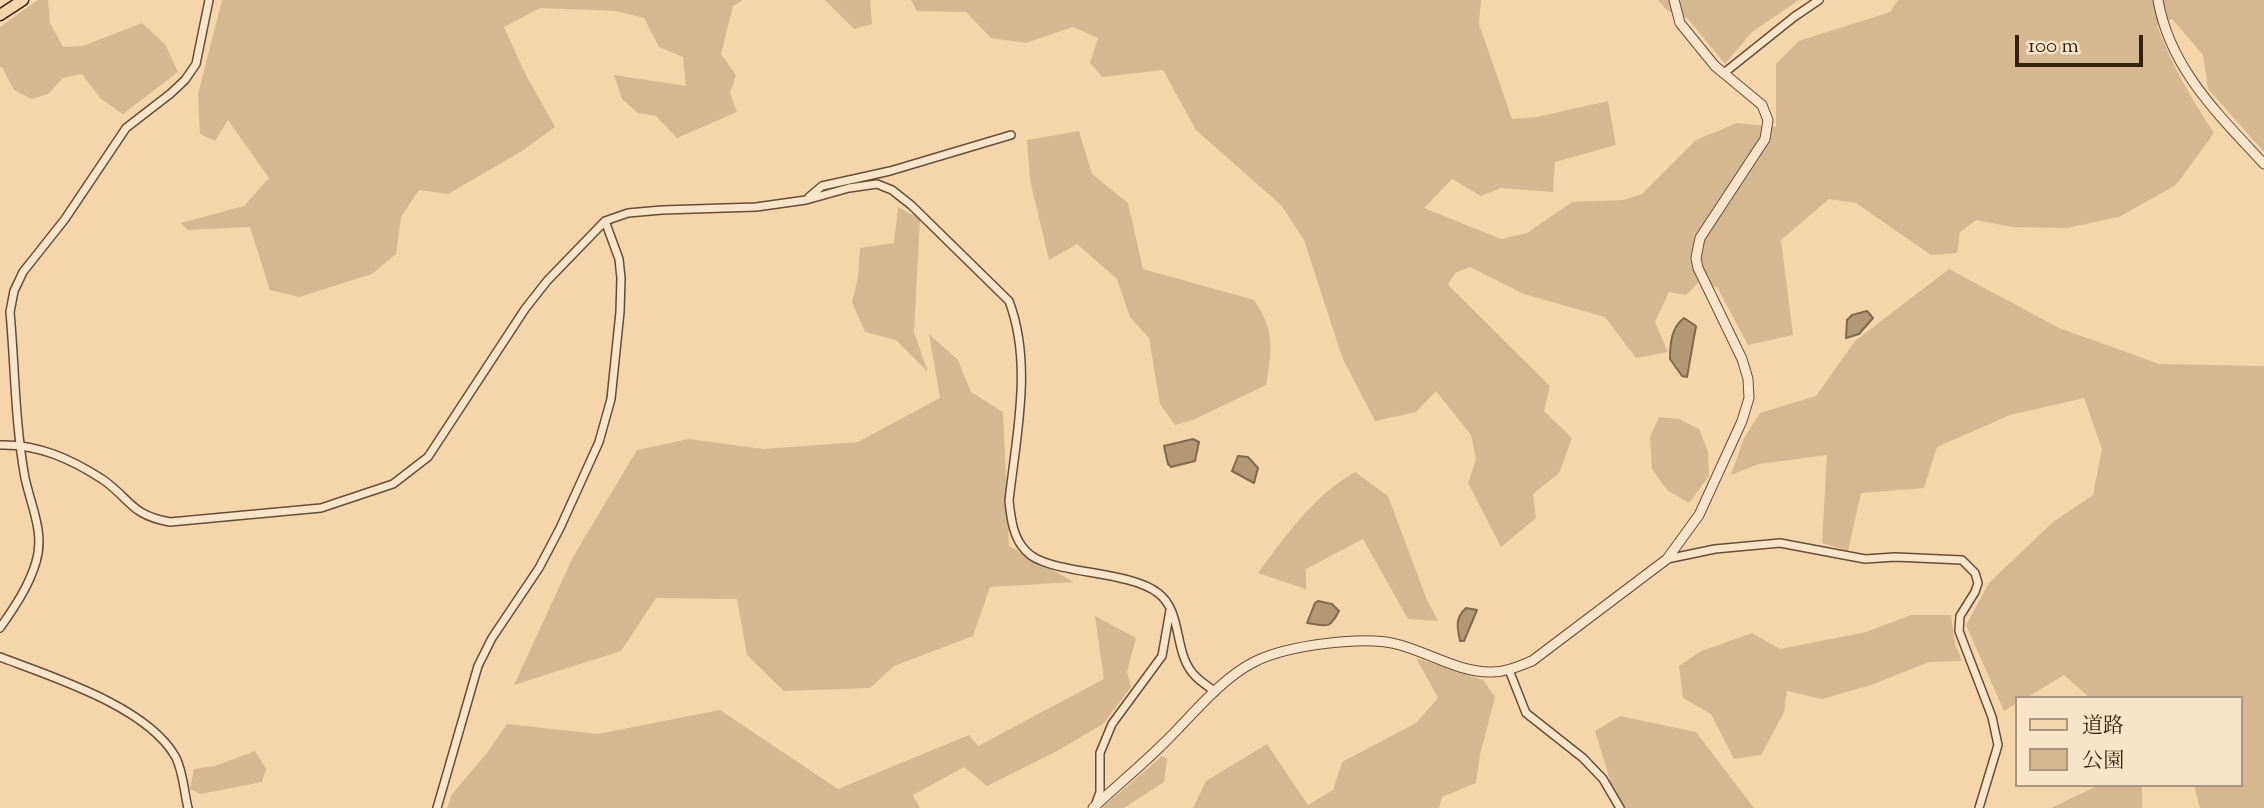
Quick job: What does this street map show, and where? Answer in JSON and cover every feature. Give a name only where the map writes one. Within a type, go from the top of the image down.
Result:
[{"type":"main road","points":[[0,15],[23,0]]},
{"type":"street","points":[[0,628],[21,597],[37,561],[39,527],[25,479],[21,445],[10,312],[14,291],[23,272],[65,219],[126,128],[170,94],[185,80],[196,64],[209,0]]},
{"type":"street","points":[[1094,807],[1215,692],[1255,661],[1301,648],[1343,641],[1372,640],[1399,644],[1489,673],[1509,670],[1532,661],[1667,559],[1699,514],[1742,421],[1749,398],[1748,379],[1742,359],[1696,258],[1700,238],[1765,139],[1768,120],[1762,105],[1724,74],[1680,23],[1674,0]]},
{"type":"street","points":[[1724,74],[1794,16],[1819,0]]},
{"type":"street","points":[[2158,0],[2176,57],[2200,94],[2264,164]]},
{"type":"street","points":[[806,200],[822,186],[890,171],[1011,135]]},
{"type":"street","points":[[0,445],[21,445],[46,450],[104,480],[135,509],[153,519],[170,522],[321,508],[393,484],[428,457],[525,309],[547,281],[605,221],[628,213],[756,207],[806,200],[849,188],[877,184],[892,190],[911,205],[1010,301],[1022,351],[1022,379],[1009,501],[1018,540],[1027,554],[1045,562],[1144,585],[1159,594],[1171,608],[1189,670],[1215,692]]},
{"type":"street","points":[[437,808],[478,666],[492,638],[540,568],[599,442],[611,399],[618,353],[621,301],[619,259],[605,221]]},
{"type":"street","points":[[1667,559],[1715,549],[1780,544],[1865,559],[1895,557],[1962,560],[1975,573],[1978,583],[1960,616],[1959,631],[1992,718],[1998,745],[1979,808]]},
{"type":"street","points":[[1094,807],[1100,792],[1100,753],[1112,724],[1162,656],[1171,608]]},
{"type":"street","points":[[0,656],[94,693],[145,725],[163,741],[176,758],[188,808]]},
{"type":"street","points":[[1509,670],[1527,713],[1583,758],[1603,779],[1619,808]]},
{"type":"green space","points":[[38,0],[48,0],[50,23],[63,47],[83,46],[142,23],[165,44],[178,72],[123,114],[101,99],[82,74],[63,78],[48,94],[32,99],[14,90],[0,67],[0,27]]},
{"type":"green space","points":[[222,0],[743,0],[733,6],[721,54],[736,75],[730,93],[737,112],[677,138],[656,116],[638,113],[622,99],[614,75],[686,86],[683,57],[659,47],[644,18],[616,11],[540,8],[504,27],[526,75],[555,127],[522,151],[448,194],[419,190],[401,217],[396,254],[372,274],[299,297],[270,290],[250,227],[187,230],[181,223],[244,206],[269,178],[228,120],[215,141],[200,134],[198,94]]},
{"type":"green space","points":[[825,0],[870,0],[872,24],[854,29]]},
{"type":"green space","points":[[911,0],[1481,0],[1479,24],[1512,119],[1537,117],[1608,101],[1616,145],[1555,162],[1553,192],[1501,188],[1481,196],[1452,179],[1424,208],[1501,239],[1527,233],[1572,202],[1623,200],[1642,194],[1696,140],[1737,123],[1776,127],[1776,64],[1799,41],[1890,12],[1898,0],[2264,0],[2264,152],[2208,89],[2203,55],[2172,19],[2157,25],[2182,80],[2214,133],[2176,185],[2119,217],[2067,228],[2013,227],[1976,220],[1960,232],[1957,253],[1931,255],[1856,203],[1829,199],[1781,240],[1793,335],[1748,345],[1717,287],[1699,282],[1686,295],[1669,292],[1655,322],[1668,352],[1636,358],[1605,317],[1524,294],[1470,267],[1455,273],[1448,285],[1550,386],[1544,411],[1572,438],[1559,473],[1533,494],[1536,518],[1501,547],[1468,483],[1476,459],[1471,435],[1436,391],[1416,412],[1375,421],[1342,357],[1304,240],[1281,205],[1196,130],[1163,70],[1102,77],[1090,63],[1098,38],[1073,27],[1026,43],[991,38],[966,12],[917,11]]},
{"type":"green space","points":[[1658,0],[1799,0],[1752,32],[1725,64],[1688,19],[1668,11]]},
{"type":"green space","points":[[1079,131],[1092,174],[1128,203],[1143,269],[1254,300],[1269,331],[1270,361],[1266,385],[1193,420],[1175,425],[1160,404],[1149,338],[1130,317],[1117,279],[1077,244],[1049,260],[1030,180],[1027,140]]},
{"type":"green space","points":[[898,207],[920,219],[914,332],[928,372],[896,340],[865,332],[852,302],[858,277],[860,248],[894,243]]},
{"type":"green space","points":[[1949,269],[2059,328],[2159,364],[2264,366],[2264,808],[2200,808],[2195,787],[2243,787],[2243,696],[2088,696],[2064,675],[2029,696],[2016,696],[2016,704],[2004,711],[1966,625],[1989,583],[2053,522],[2093,495],[2102,449],[2084,398],[2010,415],[1937,447],[1924,488],[1861,493],[1848,551],[1822,543],[1827,455],[1759,464],[1731,475],[1744,438],[1760,413],[1816,396],[1855,341]]},
{"type":"green space","points":[[929,334],[958,360],[971,392],[1003,412],[1009,546],[1074,582],[990,587],[973,636],[894,666],[870,688],[784,691],[747,655],[737,599],[656,598],[621,651],[514,685],[573,557],[637,450],[689,439],[763,449],[858,442],[940,398]]},
{"type":"green space","points":[[1659,417],[1679,419],[1699,429],[1708,452],[1709,476],[1689,503],[1667,490],[1652,469],[1650,437]]},
{"type":"green space","points":[[1355,472],[1388,496],[1427,600],[1438,621],[1408,619],[1363,539],[1306,569],[1306,589],[1258,573],[1313,504]]},
{"type":"green space","points":[[1911,615],[1951,615],[1955,644],[1962,661],[1929,662],[1871,685],[1822,699],[1787,691],[1784,712],[1761,755],[1734,759],[1711,714],[1683,698],[1679,666],[1701,651],[1752,633],[1780,649],[1866,632]]},
{"type":"green space","points":[[1095,616],[1136,638],[1127,672],[1131,687],[1103,724],[1057,751],[987,786],[964,767],[913,795],[920,808],[447,808],[452,794],[487,753],[507,724],[598,734],[720,710],[838,789],[969,735],[978,746],[1104,679]]},
{"type":"green space","points":[[1416,658],[1483,680],[1495,697],[1480,755],[1476,783],[1442,797],[1439,808],[1193,808],[1206,781],[1267,744],[1308,805],[1333,790],[1342,762],[1416,723],[1438,698]]},
{"type":"green space","points":[[1620,716],[1696,732],[1754,808],[1625,808],[1611,784],[1595,731]]},
{"type":"green space","points":[[255,751],[266,769],[262,782],[200,794],[190,789],[194,769],[215,766]]},
{"type":"green space","points":[[1162,756],[1167,759],[1164,782],[1124,808],[1102,808]]},
{"type":"green space","points":[[2095,787],[2142,787],[2142,808],[2051,808]]},
{"type":"shaded area","points":[[1867,311],[1873,318],[1859,334],[1846,338],[1847,320],[1852,315]]},
{"type":"shaded area","points":[[1684,318],[1696,326],[1687,377],[1682,376],[1670,359],[1674,331]]},
{"type":"shaded area","points":[[1193,439],[1199,442],[1195,461],[1171,467],[1164,446]]},
{"type":"shaded area","points":[[1238,456],[1248,457],[1258,468],[1254,483],[1232,471]]},
{"type":"shaded area","points":[[1318,601],[1332,604],[1339,611],[1330,624],[1307,623]]},
{"type":"shaded area","points":[[1466,608],[1477,610],[1464,641],[1460,641],[1458,623]]}]
